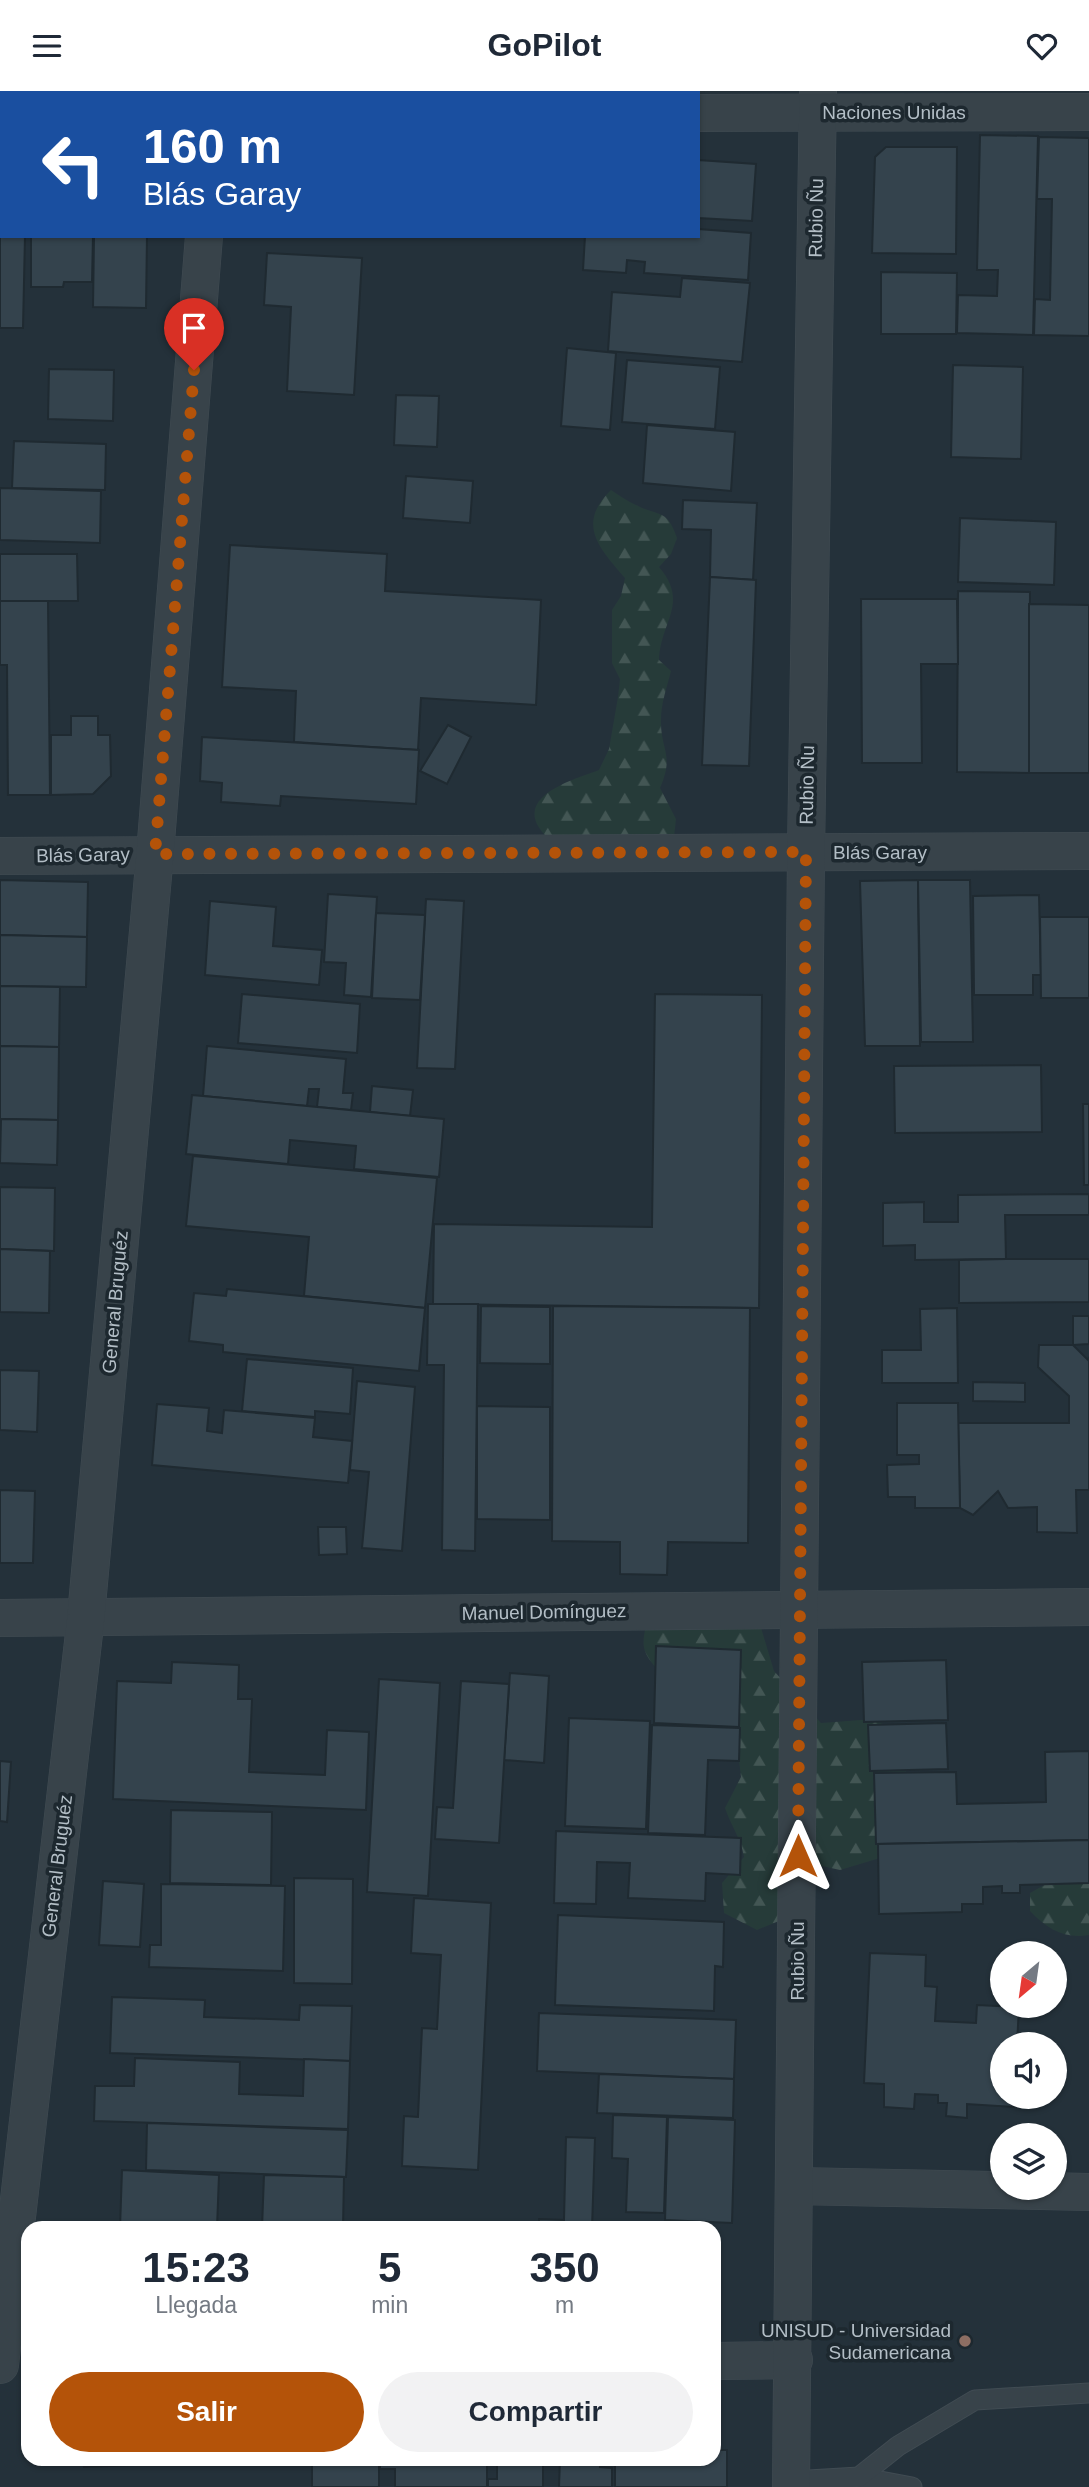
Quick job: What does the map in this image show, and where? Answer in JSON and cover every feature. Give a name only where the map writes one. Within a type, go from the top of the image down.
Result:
[{"type":"street","name":"Naciones Unidas","points":[[700,113],[818,101],[1089,112]]},
{"type":"street","name":"Rubio Ñu","points":[[791,2484],[806,852],[818,101]]},
{"type":"street","name":"General Bruguéz","points":[[0,2366],[86,1616],[155,854],[204,238]]},
{"type":"street","name":"Blás Garay","points":[[0,856],[1089,851]]},
{"type":"street","name":"Manuel Domínguez","points":[[0,1618],[1089,1607]]},
{"type":"street","points":[[795,2186],[1089,2192]]},
{"type":"street","points":[[721,2361],[794,2360]]},
{"type":"street","points":[[0,2366],[21,2367]]},
{"type":"lane","points":[[859,2477],[898,2446],[975,2400],[1089,2393]]},
{"type":"lane","points":[[791,2484],[859,2477],[912,2487]]},
{"type":"green space","points":[[611,490],[666,518],[677,538],[671,554],[659,567],[668,580],[673,602],[659,660],[671,671],[661,713],[667,759],[660,788],[676,819],[674,837],[573,854],[545,835],[536,822],[535,810],[540,800],[550,792],[599,770],[609,749],[620,679],[612,663],[612,610],[621,596],[625,578],[600,546],[593,525],[600,502]]},
{"type":"green space","points":[[648,1617],[759,1621],[774,1671],[821,1723],[874,1719],[889,1728],[905,1756],[906,1773],[880,1858],[840,1870],[822,1866],[804,1868],[791,1916],[757,1930],[724,1913],[722,1883],[744,1857],[725,1808],[741,1777],[739,1760],[721,1739],[712,1712],[674,1684],[649,1659],[643,1643]]},
{"type":"green space","points":[[1089,1860],[1089,1935],[1056,1931],[1030,1911],[1030,1893]]},
{"type":"building","points":[[980,135],[1038,136],[1033,335],[957,333],[958,295],[997,296],[998,270],[977,270]]},
{"type":"building","points":[[1039,137],[1089,138],[1089,336],[1034,335],[1035,299],[1050,300],[1052,199],[1037,199]]},
{"type":"building","points":[[886,147],[957,147],[956,254],[872,253],[875,157]]},
{"type":"building","points":[[700,160],[756,164],[752,221],[700,218]]},
{"type":"building","points":[[700,229],[751,233],[748,280],[644,273],[645,262],[627,260],[626,273],[583,270],[585,238],[700,238]]},
{"type":"building","points":[[0,238],[25,238],[23,328],[0,328]]},
{"type":"building","points":[[31,238],[93,238],[92,282],[64,282],[63,287],[31,287]]},
{"type":"building","points":[[94,238],[147,238],[146,308],[93,307]]},
{"type":"building","points":[[267,253],[362,258],[354,395],[287,391],[291,307],[264,305]]},
{"type":"building","points":[[881,272],[957,273],[956,334],[881,334]]},
{"type":"building","points":[[682,278],[750,283],[742,362],[608,351],[612,292],[680,297]]},
{"type":"building","points":[[567,348],[616,353],[610,430],[561,426]]},
{"type":"building","points":[[627,360],[720,367],[715,429],[622,422]]},
{"type":"building","points":[[953,365],[1023,367],[1021,459],[951,457]]},
{"type":"building","points":[[49,369],[114,370],[113,421],[48,419]]},
{"type":"building","points":[[396,395],[439,396],[437,447],[394,445]]},
{"type":"building","points":[[647,425],[735,432],[731,491],[643,483]]},
{"type":"building","points":[[14,441],[106,444],[105,490],[12,488]]},
{"type":"building","points":[[406,476],[473,481],[470,523],[403,518]]},
{"type":"building","points":[[0,488],[101,491],[100,543],[0,540]]},
{"type":"building","points":[[683,500],[757,503],[753,580],[710,577],[711,530],[682,529]]},
{"type":"building","points":[[960,518],[1056,522],[1054,585],[958,582]]},
{"type":"building","points":[[230,545],[387,554],[385,591],[541,600],[536,705],[421,698],[418,750],[294,742],[296,691],[222,687]]},
{"type":"building","points":[[0,554],[77,554],[78,601],[0,601]]},
{"type":"building","points":[[710,577],[756,580],[749,766],[702,765]]},
{"type":"building","points":[[958,591],[1030,592],[1029,773],[957,772]]},
{"type":"building","points":[[861,599],[957,599],[958,664],[921,664],[922,763],[862,763]]},
{"type":"building","points":[[0,601],[48,601],[50,795],[8,795],[7,665],[0,665]]},
{"type":"building","points":[[1029,604],[1089,605],[1089,773],[1029,773]]},
{"type":"building","points":[[71,716],[98,716],[98,735],[110,735],[111,776],[93,794],[51,795],[51,735],[71,735]]},
{"type":"building","points":[[448,725],[471,737],[447,784],[420,771]]},
{"type":"building","points":[[202,737],[419,750],[416,804],[281,796],[280,806],[221,802],[222,783],[200,781]]},
{"type":"building","points":[[0,880],[88,882],[87,937],[0,935]]},
{"type":"building","points":[[918,880],[920,1046],[865,1046],[860,881]]},
{"type":"building","points":[[918,880],[970,880],[973,1042],[921,1042]]},
{"type":"building","points":[[328,894],[377,897],[371,997],[344,995],[346,963],[324,962]]},
{"type":"building","points":[[1039,895],[1041,975],[1033,975],[1033,995],[974,995],[973,896]]},
{"type":"building","points":[[426,899],[464,901],[455,1069],[417,1068]]},
{"type":"building","points":[[210,901],[276,907],[273,946],[322,950],[319,985],[205,975]]},
{"type":"building","points":[[376,913],[425,915],[420,1000],[372,998]]},
{"type":"building","points":[[1040,917],[1089,917],[1089,998],[1041,998]]},
{"type":"building","points":[[0,935],[87,937],[86,987],[0,986]]},
{"type":"building","points":[[0,986],[60,987],[59,1047],[0,1046]]},
{"type":"building","points":[[242,994],[360,1004],[357,1053],[238,1043]]},
{"type":"building","points":[[655,994],[762,995],[759,1308],[433,1304],[434,1224],[652,1227]]},
{"type":"building","points":[[0,1046],[59,1047],[58,1120],[0,1119]]},
{"type":"building","points":[[207,1046],[346,1059],[343,1093],[353,1093],[351,1110],[317,1107],[319,1089],[309,1089],[307,1106],[203,1096]]},
{"type":"building","points":[[1041,1065],[1042,1132],[895,1133],[894,1066]]},
{"type":"building","points":[[372,1086],[413,1090],[410,1116],[370,1112]]},
{"type":"building","points":[[192,1095],[444,1119],[439,1177],[354,1169],[356,1146],[290,1140],[288,1164],[186,1154]]},
{"type":"building","points":[[1083,1104],[1089,1104],[1089,1185],[1084,1185]]},
{"type":"building","points":[[1,1119],[58,1120],[57,1165],[0,1163]]},
{"type":"building","points":[[193,1156],[437,1178],[425,1308],[304,1296],[309,1237],[186,1226]]},
{"type":"building","points":[[0,1187],[55,1188],[54,1251],[0,1249]]},
{"type":"building","points":[[1089,1194],[1089,1215],[1005,1215],[1006,1259],[915,1260],[915,1245],[883,1246],[883,1203],[924,1202],[924,1222],[958,1222],[958,1195]]},
{"type":"building","points":[[0,1249],[50,1251],[49,1313],[0,1312]]},
{"type":"building","points":[[1089,1259],[1089,1302],[959,1303],[959,1260]]},
{"type":"building","points":[[227,1289],[425,1308],[419,1371],[223,1352],[223,1345],[189,1341],[194,1293],[226,1296]]},
{"type":"building","points":[[428,1304],[478,1304],[475,1551],[442,1550],[444,1365],[427,1365]]},
{"type":"building","points":[[481,1306],[550,1307],[550,1364],[480,1363]]},
{"type":"building","points":[[553,1306],[750,1308],[748,1543],[668,1542],[667,1575],[620,1574],[620,1542],[552,1541]]},
{"type":"building","points":[[957,1308],[958,1383],[882,1383],[882,1350],[921,1350],[920,1309]]},
{"type":"building","points":[[1073,1316],[1089,1316],[1089,1344],[1073,1345]]},
{"type":"building","points":[[1039,1345],[1073,1345],[1088,1360],[1089,1357],[1089,1490],[1076,1490],[1077,1533],[1037,1532],[1037,1507],[1008,1508],[998,1491],[973,1515],[960,1508],[958,1423],[1069,1423],[1069,1396],[1038,1367]]},
{"type":"building","points":[[247,1359],[353,1368],[350,1414],[315,1411],[315,1417],[242,1411]]},
{"type":"building","points":[[0,1370],[39,1371],[37,1432],[0,1430]]},
{"type":"building","points":[[357,1381],[415,1387],[402,1551],[362,1548],[369,1472],[350,1470]]},
{"type":"building","points":[[973,1382],[1025,1383],[1025,1402],[973,1401]]},
{"type":"building","points":[[897,1403],[958,1403],[960,1508],[915,1508],[915,1497],[888,1497],[887,1465],[919,1464],[919,1455],[897,1455]]},
{"type":"building","points":[[157,1404],[209,1408],[207,1431],[222,1433],[224,1410],[315,1418],[313,1437],[352,1441],[348,1483],[152,1465]]},
{"type":"building","points":[[477,1406],[550,1407],[550,1520],[477,1519]]},
{"type":"building","points":[[0,1490],[35,1491],[33,1563],[0,1563]]},
{"type":"building","points":[[318,1527],[346,1527],[347,1554],[319,1555]]},
{"type":"building","points":[[656,1646],[741,1650],[739,1727],[654,1723]]},
{"type":"building","points":[[946,1660],[948,1720],[864,1722],[862,1662]]},
{"type":"building","points":[[172,1662],[239,1665],[238,1699],[252,1699],[249,1772],[325,1775],[327,1730],[369,1732],[366,1810],[113,1799],[117,1681],[171,1683]]},
{"type":"building","points":[[510,1673],[549,1676],[544,1763],[504,1760]]},
{"type":"building","points":[[379,1679],[440,1683],[428,1896],[367,1892]]},
{"type":"building","points":[[461,1681],[509,1684],[499,1843],[435,1839],[437,1807],[453,1808]]},
{"type":"building","points":[[569,1718],[650,1721],[646,1829],[565,1826]]},
{"type":"building","points":[[946,1723],[948,1769],[870,1771],[868,1725]]},
{"type":"building","points":[[652,1725],[740,1728],[739,1761],[708,1760],[705,1835],[648,1833]]},
{"type":"building","points":[[1089,1751],[1089,1840],[876,1844],[874,1773],[956,1772],[957,1804],[1046,1802],[1045,1752]]},
{"type":"building","points":[[0,1761],[11,1762],[7,1822],[0,1821]]},
{"type":"building","points":[[171,1810],[272,1812],[271,1885],[170,1883]]},
{"type":"building","points":[[556,1831],[741,1838],[740,1875],[706,1873],[705,1901],[628,1898],[630,1863],[597,1862],[596,1904],[554,1903]]},
{"type":"building","points":[[1089,1840],[1089,1883],[1020,1885],[1020,1893],[1002,1893],[1002,1886],[983,1887],[983,1904],[962,1904],[962,1912],[879,1914],[878,1844]]},
{"type":"building","points":[[294,1878],[353,1879],[352,1984],[294,1983]]},
{"type":"building","points":[[103,1881],[144,1884],[140,1947],[99,1945]]},
{"type":"building","points":[[161,1884],[285,1886],[283,1971],[149,1967],[150,1945],[161,1945]]},
{"type":"building","points":[[414,1898],[491,1903],[478,2170],[402,2166],[404,2116],[418,2117],[422,2028],[437,2029],[441,1955],[411,1953]]},
{"type":"building","points":[[558,1915],[724,1922],[723,1967],[715,1966],[714,2011],[555,2005]]},
{"type":"building","points":[[870,1953],[926,1955],[925,1986],[937,1987],[935,2021],[976,2023],[977,2005],[990,2006],[990,2018],[1018,2018],[1018,2032],[990,2032],[990,2105],[967,2104],[967,2118],[946,2116],[947,2103],[938,2103],[938,2095],[915,2094],[914,2109],[884,2107],[884,2084],[864,2083]]},
{"type":"building","points":[[112,1997],[205,2000],[204,2017],[299,2020],[300,2005],[352,2006],[350,2061],[110,2053]]},
{"type":"building","points":[[539,2013],[736,2020],[734,2079],[537,2071]]},
{"type":"building","points":[[135,2058],[240,2062],[239,2094],[303,2096],[304,2059],[350,2061],[348,2129],[94,2121],[95,2086],[134,2086]]},
{"type":"building","points":[[599,2074],[734,2079],[733,2118],[597,2113]]},
{"type":"building","points":[[613,2115],[667,2117],[664,2213],[626,2212],[628,2159],[612,2158]]},
{"type":"building","points":[[668,2117],[735,2120],[732,2223],[665,2220]]},
{"type":"building","points":[[147,2123],[348,2130],[346,2177],[146,2170]]},
{"type":"building","points":[[566,2137],[595,2138],[592,2221],[539,2221],[539,2219],[564,2220]]},
{"type":"building","points":[[122,2170],[219,2175],[217,2221],[120,2221]]},
{"type":"building","points":[[264,2175],[344,2177],[343,2221],[262,2221]]},
{"type":"building","points":[[721,2450],[727,2450],[727,2487],[615,2487],[615,2466],[721,2466]]},
{"type":"building","points":[[312,2466],[379,2466],[379,2487],[312,2487]]},
{"type":"building","points":[[380,2466],[487,2466],[487,2487],[395,2487],[395,2469],[380,2469]]},
{"type":"building","points":[[497,2466],[543,2466],[543,2487],[488,2487],[488,2479],[497,2479]]},
{"type":"building","points":[[560,2466],[612,2468],[612,2487],[559,2487]]},
{"type":"place","name":"UNISUD - Universidad Sudamericana","points":[[965,2341]]},
{"type":"route","points":[[194,370],[155,854],[806,852],[798,1856]]}]
